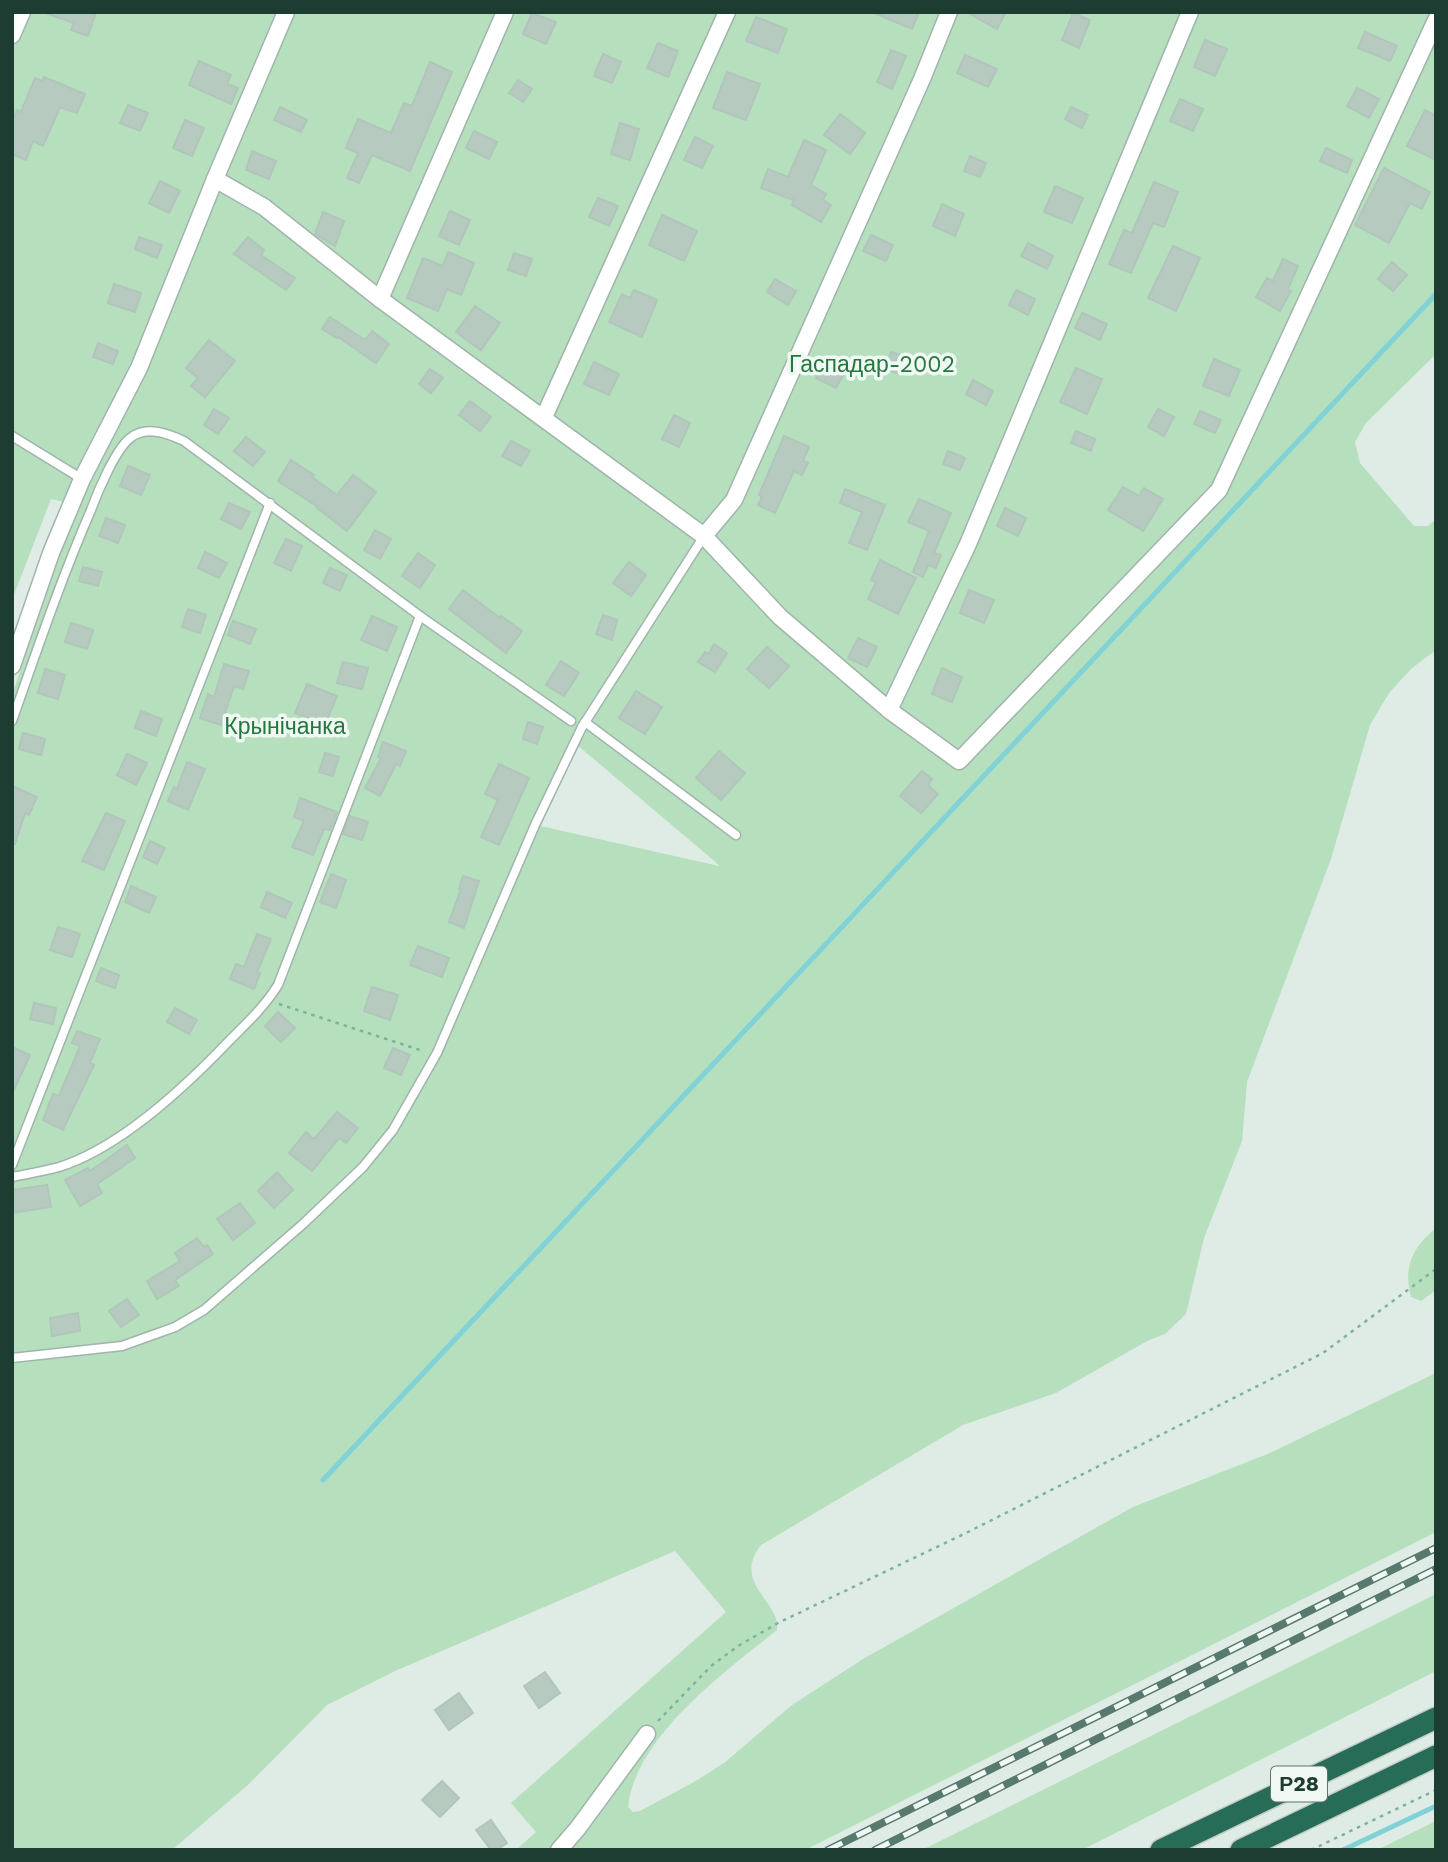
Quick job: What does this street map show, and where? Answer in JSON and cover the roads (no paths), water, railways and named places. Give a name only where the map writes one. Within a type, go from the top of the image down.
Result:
[{"type":"highway","name":"Р28","points":[[1161,1850],[1436,1718]]},
{"type":"highway","name":"Р28","points":[[1241,1850],[1436,1756]]},
{"type":"street","points":[[12,36],[22,12]]},
{"type":"street","points":[[12,666],[51,553],[82,479],[139,368],[286,12]]},
{"type":"street","points":[[380,299],[505,12]]},
{"type":"street","points":[[544,417],[727,12]]},
{"type":"street","points":[[704,536],[734,500],[922,79],[949,12]]},
{"type":"street","points":[[889,710],[968,544],[1190,12]]},
{"type":"street","points":[[215,179],[264,207],[380,299],[704,536],[780,618],[889,710],[959,761],[1219,490],[1436,20]]},
{"type":"street","points":[[559,1850],[647,1734]]},
{"type":"lane","points":[[12,721],[65,569],[106,473],[128,440],[141,432],[154,431],[184,441],[570,721]]},
{"type":"lane","points":[[12,436],[82,479]]},
{"type":"lane","points":[[12,1165],[270,503]]},
{"type":"lane","points":[[12,1358],[122,1346],[175,1327],[204,1310],[303,1224],[363,1167],[393,1130],[436,1055],[535,825],[585,722],[704,536]]},
{"type":"lane","points":[[12,1177],[61,1166],[127,1131],[168,1100],[269,1000],[283,973],[421,615]]},
{"type":"lane","points":[[585,722],[736,835]]},
{"type":"waterway","points":[[323,1480],[1436,294]]},
{"type":"waterway","points":[[1343,1850],[1436,1806]]},
{"type":"railway","points":[[828,1850],[1436,1548]]},
{"type":"railway","points":[[875,1850],[1436,1569]]},
{"type":"park label","name":"Гаспадар-2002","points":[[872,364]]},
{"type":"park label","name":"Крынічанка","points":[[285,726]]}]
